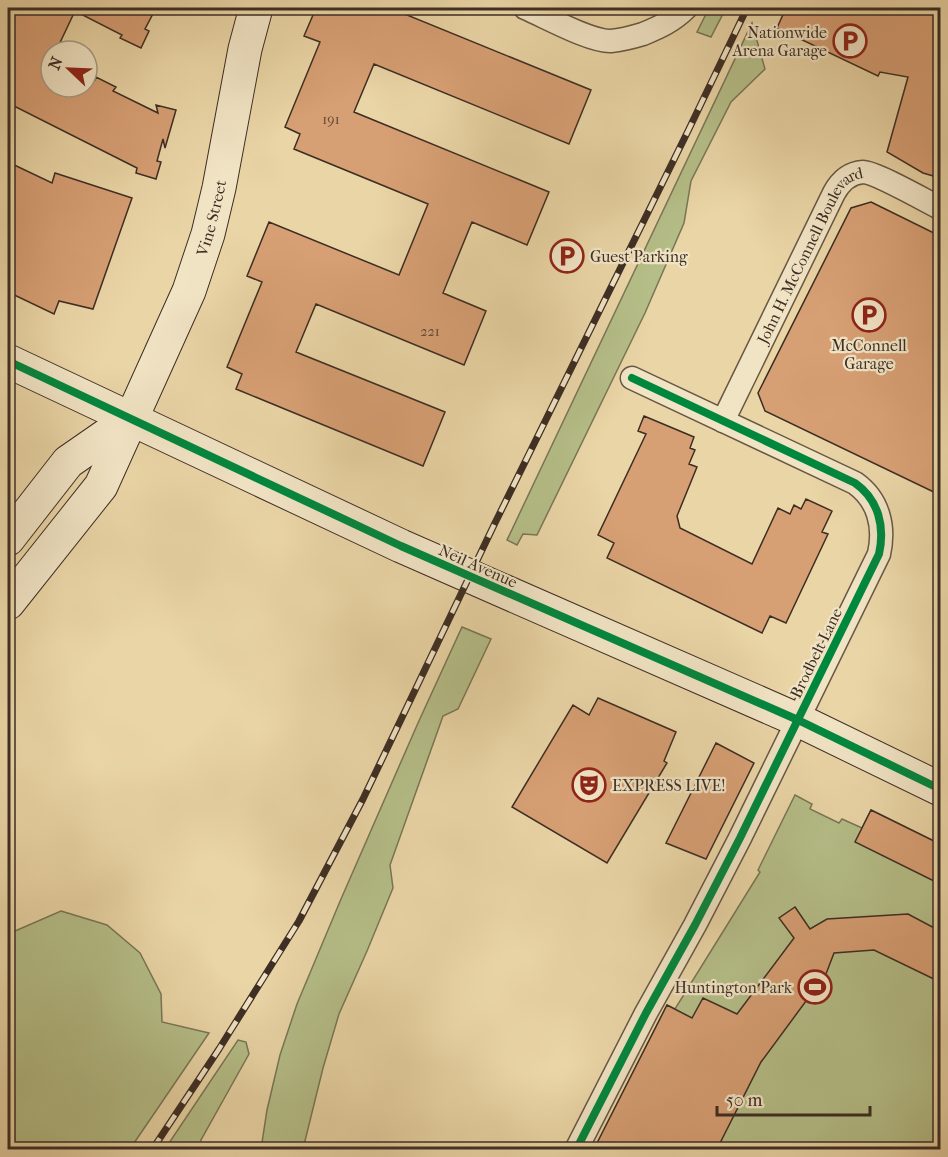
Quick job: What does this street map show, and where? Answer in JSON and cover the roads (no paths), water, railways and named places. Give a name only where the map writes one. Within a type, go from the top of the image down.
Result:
[{"type":"street","name":"Vine Street","points":[[8,603],[101,486],[189,291],[219,188],[245,49],[256,8]]},
{"type":"street","points":[[525,8],[591,38],[610,41],[633,37],[659,28],[686,8]]},
{"type":"street","name":"John H. McConnell Boulevard","points":[[723,421],[834,193],[843,180],[857,173],[870,173],[940,208]]},
{"type":"street","name":"Neil Avenue","points":[[8,361],[401,546],[798,720],[940,789]]},
{"type":"street","name":"Brodbelt Lane","points":[[576,1149],[735,848],[879,554],[882,542],[880,516],[875,504],[855,483],[632,378]]},
{"type":"street","name":"Vine Street","points":[[8,539],[68,462],[130,418]]},
{"type":"railway","points":[[152,1150],[219,1049],[299,921],[363,799],[494,525],[747,8]]},
{"type":"place","name":"Nationwide Arena Garage","points":[[850,41]]},
{"type":"place","name":"Guest Parking","points":[[567,256]]},
{"type":"place","name":"McConnell Garage","points":[[869,315]]},
{"type":"place","name":"EXPRESS LIVE!","points":[[589,785]]},
{"type":"place","name":"Huntington Park","points":[[815,987]]}]
